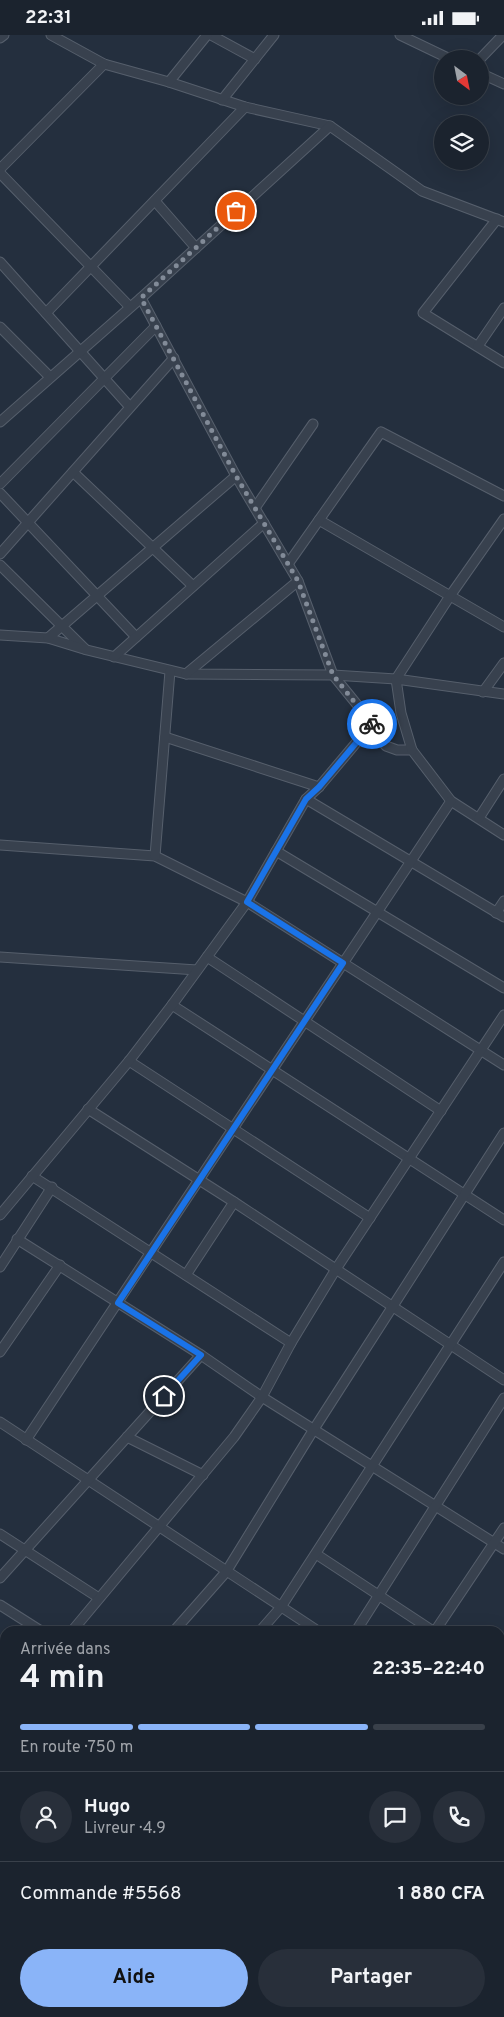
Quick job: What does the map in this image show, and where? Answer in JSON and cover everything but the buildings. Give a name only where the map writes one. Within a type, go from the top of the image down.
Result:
[{"type":"street","points":[[0,37],[4,35]]},
{"type":"street","points":[[51,35],[104,64],[169,82],[245,107],[330,125],[422,191],[500,220],[423,313],[504,363]]},
{"type":"street","points":[[169,82],[207,35]]},
{"type":"street","points":[[211,35],[255,59]]},
{"type":"street","points":[[222,100],[274,35]]},
{"type":"street","points":[[400,35],[434,51]]},
{"type":"street","points":[[489,50],[503,35]]},
{"type":"street","points":[[0,169],[104,64]]},
{"type":"street","points":[[489,77],[504,84]]},
{"type":"street","points":[[46,313],[245,107]]},
{"type":"street","points":[[1,420],[141,298],[330,125]]},
{"type":"street","points":[[0,173],[130,307]]},
{"type":"street","points":[[155,201],[196,248]]},
{"type":"street","points":[[0,262],[130,407]]},
{"type":"street","points":[[141,298],[236,476],[298,581],[333,675],[372,723],[378,736],[386,746],[397,750],[412,751]]},
{"type":"street","points":[[478,346],[504,308]]},
{"type":"street","points":[[0,484],[156,326]]},
{"type":"street","points":[[0,327],[50,377]]},
{"type":"street","points":[[0,554],[174,358]]},
{"type":"street","points":[[255,508],[313,424]]},
{"type":"street","points":[[288,564],[381,432],[504,496]]},
{"type":"street","points":[[73,472],[193,586]]},
{"type":"street","points":[[48,638],[236,476]]},
{"type":"street","points":[[0,493],[136,637]]},
{"type":"street","points":[[504,519],[450,596],[396,679],[401,713],[412,751],[451,801],[504,835]]},
{"type":"street","points":[[319,520],[504,627]]},
{"type":"street","points":[[114,657],[264,523]]},
{"type":"street","points":[[0,565],[87,651]]},
{"type":"street","points":[[186,674],[298,581]]},
{"type":"street","points":[[0,635],[48,638],[87,651],[186,674],[333,675],[396,679],[483,693],[504,694]]},
{"type":"street","points":[[483,693],[504,663]]},
{"type":"street","points":[[155,856],[170,671]]},
{"type":"street","points":[[0,1215],[129,1061],[172,1005],[247,902],[306,799],[319,787],[372,723]]},
{"type":"street","points":[[165,737],[319,787]]},
{"type":"street","points":[[479,818],[504,779]]},
{"type":"street","points":[[306,799],[500,915],[504,901]]},
{"type":"street","points":[[26,1440],[451,801]]},
{"type":"street","points":[[0,845],[155,856],[247,902],[504,1065]]},
{"type":"street","points":[[276,851],[504,988]]},
{"type":"street","points":[[0,957],[197,970]]},
{"type":"street","points":[[207,957],[441,1111]]},
{"type":"street","points":[[172,1005],[504,1220]]},
{"type":"street","points":[[76,1626],[234,1437],[262,1397],[291,1343],[336,1269],[482,1051],[504,1015]]},
{"type":"street","points":[[129,1061],[232,1130],[370,1218]]},
{"type":"street","points":[[88,1109],[504,1379]]},
{"type":"street","points":[[178,1626],[226,1572],[314,1429],[504,1133]]},
{"type":"street","points":[[32,1176],[52,1187],[150,1253],[291,1343]]},
{"type":"street","points":[[0,1267],[52,1187]]},
{"type":"street","points":[[186,1275],[234,1202]]},
{"type":"street","points":[[18,1239],[201,1355],[262,1397],[504,1549]]},
{"type":"street","points":[[264,1626],[281,1607],[316,1554],[504,1262]]},
{"type":"street","points":[[0,1352],[60,1265]]},
{"type":"street","points":[[0,1578],[201,1355]]},
{"type":"street","points":[[359,1626],[504,1398]]},
{"type":"street","points":[[0,1422],[310,1626]]},
{"type":"street","points":[[127,1437],[203,1475]]},
{"type":"street","points":[[437,1626],[504,1528]]},
{"type":"street","points":[[0,1534],[100,1599]]},
{"type":"street","points":[[316,1554],[426,1626]]},
{"type":"street","points":[[0,1605],[33,1626]]},
{"type":"way so far","points":[[236,211],[141,298],[236,476],[298,581],[333,675],[372,724]]},
{"type":"route","points":[[164,1396],[201,1355],[118,1303],[343,963],[247,902],[306,799],[319,787],[372,724]]}]
